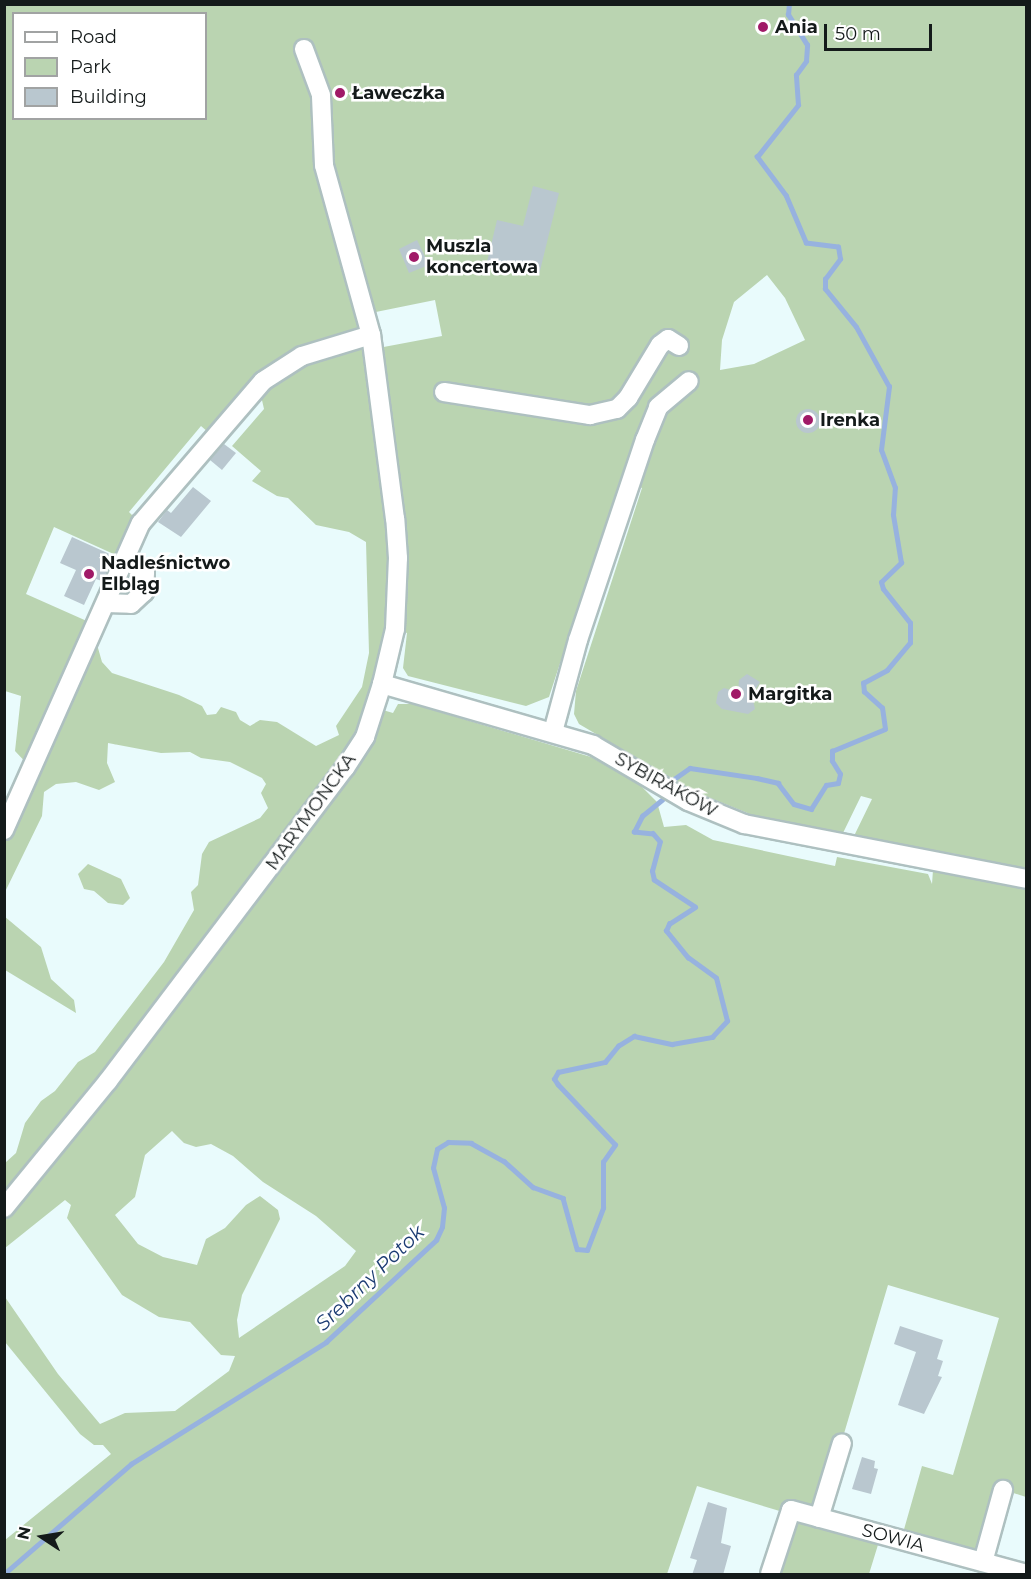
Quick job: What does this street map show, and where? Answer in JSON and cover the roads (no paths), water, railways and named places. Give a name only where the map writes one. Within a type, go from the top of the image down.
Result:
[{"type":"street","name":"MARYMONCKA","points":[[4,1208],[101,1090],[345,768],[365,737],[382,684],[395,629],[398,558],[371,335],[324,165],[321,95],[304,49]]},
{"type":"street","points":[[4,830],[141,523],[263,381],[302,356],[371,335]]},
{"type":"street","points":[[444,392],[590,415],[617,409],[628,398],[660,345],[668,339],[679,346]]},
{"type":"street","points":[[553,732],[578,640],[645,440],[658,407],[689,381]]},
{"type":"street","points":[[106,603],[131,604],[144,592],[145,572],[125,560]]},
{"type":"street","name":"SYBIRAKÓW","points":[[382,684],[553,732],[605,751],[688,801],[744,824],[1026,879]]},
{"type":"street","points":[[819,1518],[842,1443]]},
{"type":"street","points":[[971,1565],[1003,1490]]},
{"type":"street","name":"SOWIA","points":[[770,1575],[790,1510],[971,1565],[1026,1574]]},
{"type":"waterway","name":"Srebrny Potok","points":[[674,779],[690,768],[757,778],[778,783],[794,804],[811,809],[826,785],[838,783],[840,774],[832,761],[832,751],[885,729],[882,708],[864,692],[863,683],[887,670],[910,643],[910,623],[883,589],[881,582],[901,563],[893,515],[895,488],[881,450],[889,387],[856,327],[825,289],[825,279],[840,259],[838,247],[806,243],[786,196],[757,157],[798,105],[796,75],[806,61],[807,45],[788,15],[789,4]]},
{"type":"waterway","name":"Srebrny Potok","points":[[4,1574],[131,1464],[326,1342],[436,1240],[442,1227],[444,1208],[433,1168],[437,1149],[448,1142],[471,1143],[504,1161],[533,1187],[563,1198],[577,1249],[587,1250],[603,1208],[603,1162],[615,1145],[558,1085],[554,1079],[558,1072],[605,1062],[618,1046],[634,1036],[672,1044],[712,1037],[727,1021],[716,978],[688,958],[666,931],[669,924],[695,907],[654,880],[652,871],[660,842],[653,834],[634,832],[642,816],[662,800]]},
{"type":"place","name":"Ania","points":[[763,27]]},
{"type":"place","name":"Ławeczka","points":[[340,93]]},
{"type":"place","name":"Muszla koncertowa","points":[[414,257]]},
{"type":"place","name":"Irenka","points":[[808,420]]},
{"type":"place","name":"Nadleśnictwo Elbląg","points":[[89,574]]},
{"type":"place","name":"Margitka","points":[[736,694]]}]
